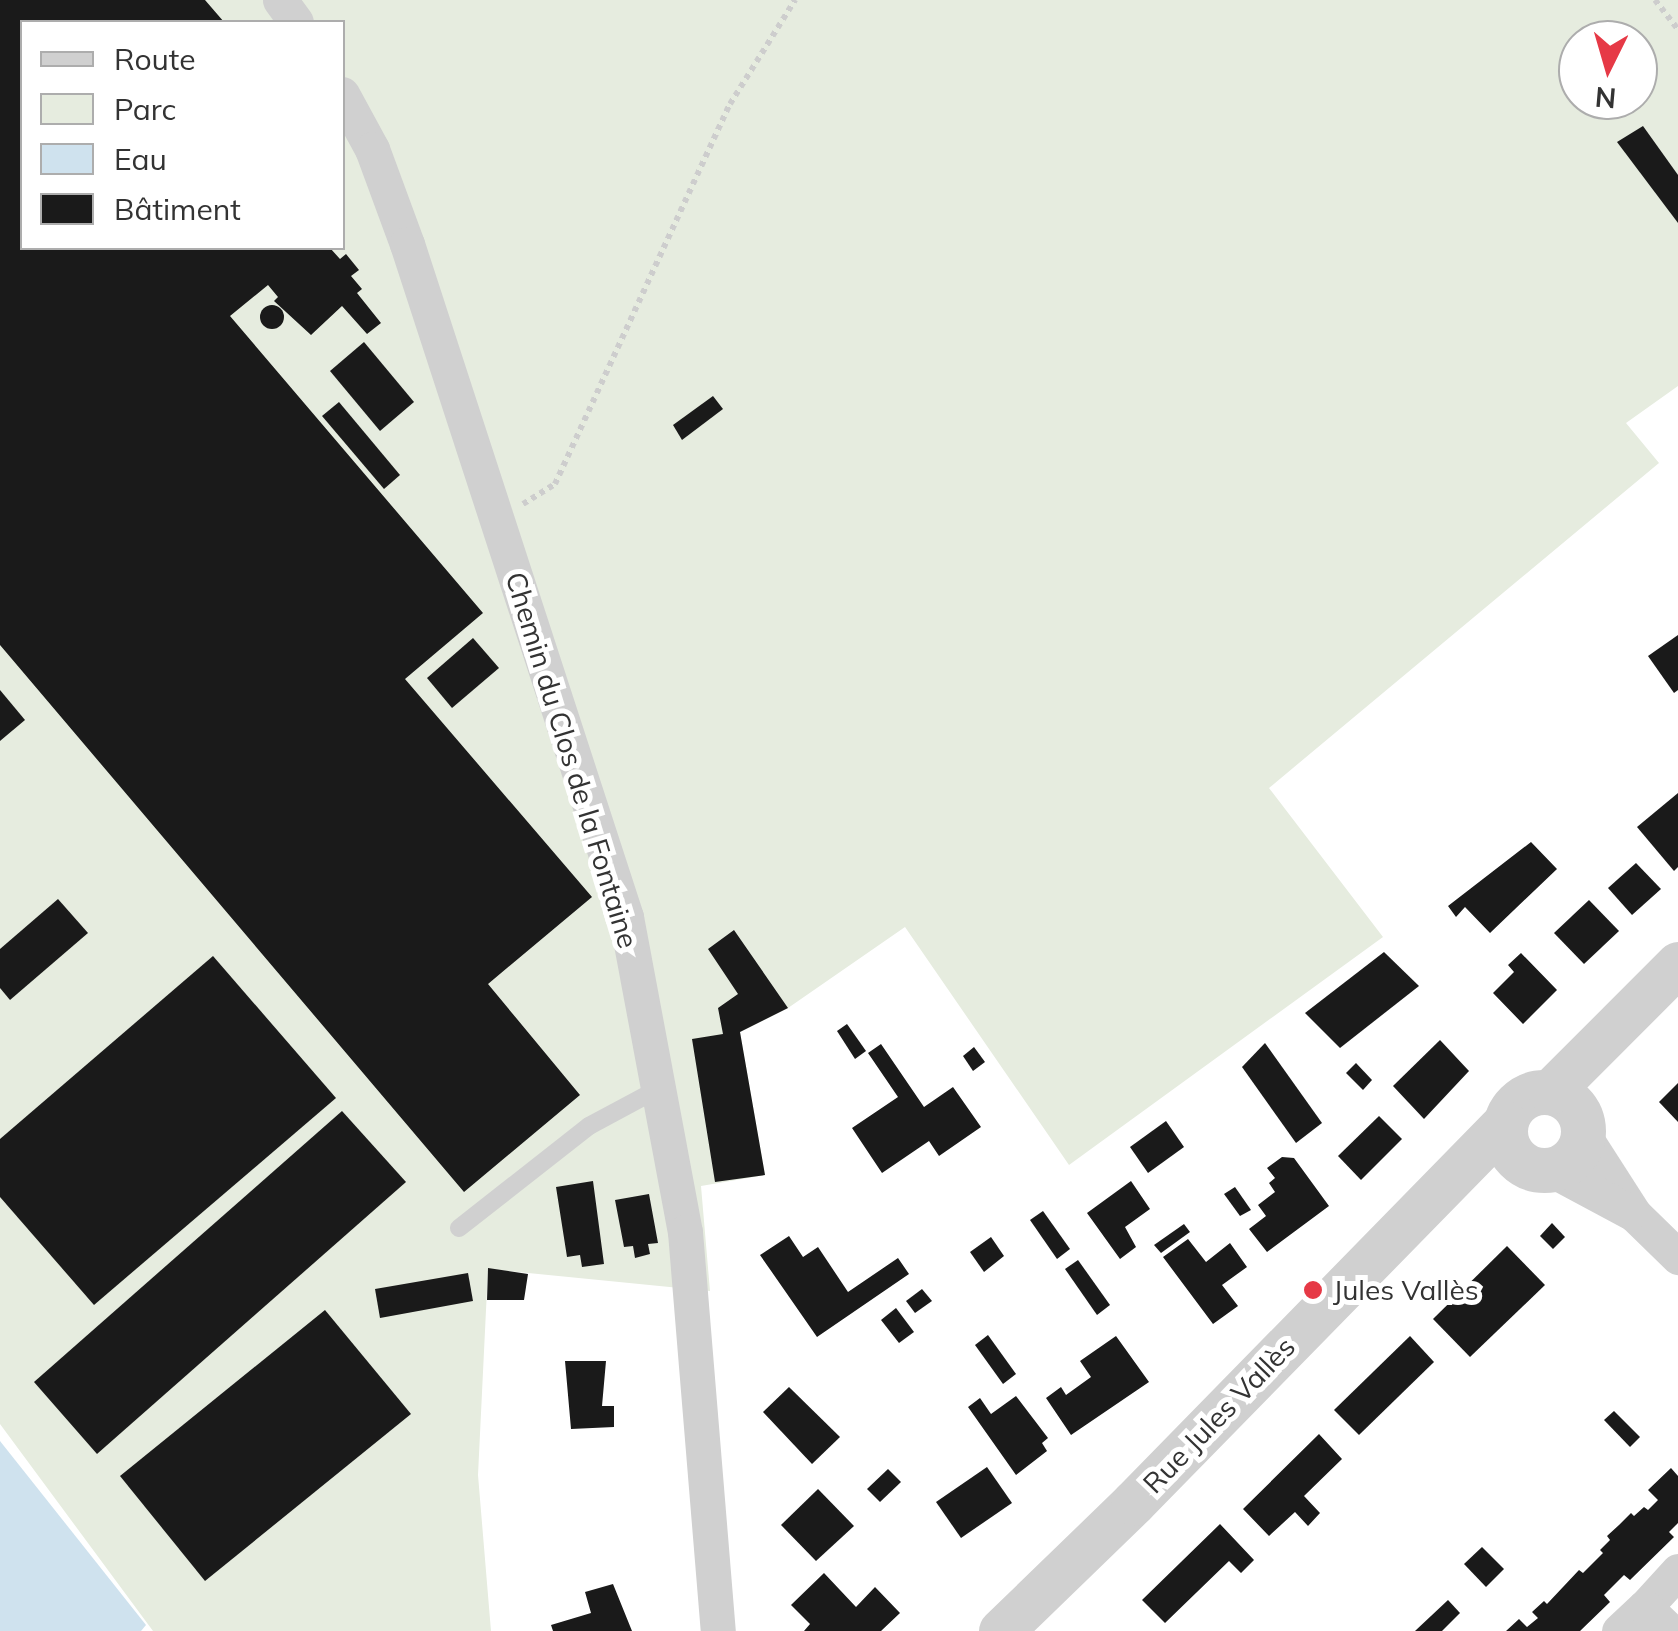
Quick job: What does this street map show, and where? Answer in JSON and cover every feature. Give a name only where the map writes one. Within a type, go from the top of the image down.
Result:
[{"type":"street","name":"Chemin du Clos de la Fontaine","points":[[345,100],[372,149],[407,244],[626,918],[684,1232],[718,1631]]},
{"type":"street","points":[[1542,1170],[1574,1158],[1572,1114],[1626,1012],[1678,964]]},
{"type":"street","points":[[1634,1214],[1516,1159],[1506,1143],[1505,1124],[1522,1098],[1572,1114],[1634,1214],[1678,1257]]},
{"type":"street","name":"Rue Jules Vallès","points":[[1001,1631],[1505,1124]]},
{"type":"street","name":"Rue Jules Vallès","points":[[1434,1196],[1542,1170]]},
{"type":"street","points":[[1619,1631],[1658,1619],[1678,1571]]},
{"type":"lane","points":[[459,1228],[589,1126],[658,1089]]},
{"type":"path","points":[[497,520],[555,484],[730,104],[795,0]]},
{"type":"path","points":[[1655,0],[1678,30]]},
{"type":"green space","points":[[0,0],[1678,0],[1678,386],[1626,423],[1659,463],[1269,788],[1383,937],[1069,1165],[905,927],[788,1008],[740,1032],[765,1175],[701,1186],[710,1291],[488,1269],[478,1475],[491,1631],[153,1631],[0,1424]]},
{"type":"water","points":[[0,1441],[146,1625],[141,1631],[0,1631]]},
{"type":"building","points":[[0,0],[205,0],[222,20],[20,20],[20,250],[332,250],[340,259],[346,254],[359,270],[351,276],[362,289],[357,293],[381,323],[367,334],[342,306],[311,335],[274,301],[278,297],[268,285],[230,316],[483,613],[405,679],[592,897],[488,984],[580,1095],[464,1192],[0,645]]},
{"type":"building","points":[[1643,126],[1678,175],[1678,223],[1617,142]]},
{"type":"building","points":[[272,305],[284,317],[272,329],[260,317]]},
{"type":"building","points":[[364,342],[414,402],[380,431],[330,371]]},
{"type":"building","points":[[713,396],[723,409],[682,440],[673,425]]},
{"type":"building","points":[[339,402],[400,475],[384,489],[322,416]]},
{"type":"building","points":[[1678,635],[1678,690],[1674,693],[1648,656]]},
{"type":"building","points":[[473,638],[499,668],[452,708],[427,678]]},
{"type":"building","points":[[0,690],[25,720],[0,741]]},
{"type":"building","points":[[1678,793],[1678,867],[1674,871],[1637,827]]},
{"type":"building","points":[[1531,842],[1557,869],[1490,933],[1465,907],[1456,917],[1448,906]]},
{"type":"building","points":[[1636,863],[1661,889],[1632,915],[1608,888]]},
{"type":"building","points":[[58,899],[88,933],[10,1000],[0,988],[0,949]]},
{"type":"building","points":[[1589,900],[1619,931],[1584,964],[1554,933]]},
{"type":"building","points":[[734,930],[788,1008],[740,1032],[765,1175],[715,1182],[692,1039],[723,1034],[718,1008],[738,994],[708,949]]},
{"type":"building","points":[[1384,952],[1419,986],[1340,1048],[1305,1013]]},
{"type":"building","points":[[1521,953],[1557,990],[1523,1024],[1493,993],[1514,972],[1508,965]]},
{"type":"building","points":[[213,956],[336,1098],[94,1305],[0,1197],[0,1139]]},
{"type":"building","points":[[847,1024],[866,1051],[855,1059],[837,1031]]},
{"type":"building","points":[[1440,1040],[1469,1071],[1424,1119],[1393,1086]]},
{"type":"building","points":[[1265,1043],[1322,1123],[1296,1143],[1242,1067]]},
{"type":"building","points":[[881,1044],[924,1107],[953,1087],[981,1127],[939,1156],[929,1141],[882,1173],[852,1128],[898,1097],[868,1053]]},
{"type":"building","points":[[974,1047],[985,1062],[973,1071],[963,1056]]},
{"type":"building","points":[[1356,1063],[1372,1080],[1363,1090],[1346,1073]]},
{"type":"building","points":[[1678,1083],[1678,1122],[1659,1102]]},
{"type":"building","points":[[342,1111],[406,1182],[97,1454],[34,1382]]},
{"type":"building","points":[[1379,1116],[1402,1139],[1361,1180],[1338,1156]]},
{"type":"building","points":[[1166,1121],[1184,1147],[1148,1173],[1130,1147]]},
{"type":"building","points":[[1282,1157],[1294,1158],[1329,1206],[1267,1252],[1249,1229],[1266,1216],[1258,1205],[1275,1192],[1269,1183],[1275,1178],[1267,1168]]},
{"type":"building","points":[[593,1181],[604,1264],[582,1267],[580,1255],[567,1257],[556,1187]]},
{"type":"building","points":[[1131,1181],[1150,1209],[1125,1227],[1136,1247],[1120,1259],[1087,1213]]},
{"type":"building","points":[[1235,1187],[1251,1210],[1240,1216],[1224,1194]]},
{"type":"building","points":[[649,1194],[658,1243],[648,1244],[650,1254],[635,1258],[633,1246],[624,1247],[615,1200]]},
{"type":"building","points":[[1043,1211],[1070,1249],[1057,1259],[1030,1220]]},
{"type":"building","points":[[1552,1223],[1565,1237],[1553,1249],[1540,1236]]},
{"type":"building","points":[[1184,1224],[1190,1232],[1161,1253],[1154,1245]]},
{"type":"building","points":[[789,1236],[803,1257],[818,1247],[848,1292],[898,1258],[909,1274],[817,1337],[760,1255]]},
{"type":"building","points":[[991,1237],[1004,1256],[984,1272],[970,1252]]},
{"type":"building","points":[[1188,1239],[1206,1262],[1230,1243],[1247,1267],[1222,1285],[1238,1306],[1213,1324],[1163,1257]]},
{"type":"building","points":[[1507,1246],[1545,1285],[1470,1357],[1433,1319]]},
{"type":"building","points":[[1078,1260],[1110,1305],[1097,1315],[1065,1269]]},
{"type":"building","points":[[488,1268],[528,1274],[524,1300],[487,1300]]},
{"type":"building","points":[[468,1273],[473,1301],[380,1318],[375,1289]]},
{"type":"building","points":[[922,1289],[932,1301],[915,1313],[906,1301]]},
{"type":"building","points":[[896,1308],[914,1332],[899,1343],[881,1320]]},
{"type":"building","points":[[325,1310],[411,1414],[205,1581],[120,1476]]},
{"type":"building","points":[[988,1335],[1016,1374],[1003,1384],[975,1345]]},
{"type":"building","points":[[1116,1336],[1149,1382],[1071,1435],[1046,1398],[1061,1387],[1066,1395],[1091,1377],[1080,1361]]},
{"type":"building","points":[[1410,1336],[1434,1362],[1359,1435],[1334,1410]]},
{"type":"building","points":[[565,1361],[606,1361],[602,1406],[614,1406],[614,1427],[571,1429]]},
{"type":"building","points":[[789,1387],[840,1437],[812,1464],[763,1412]]},
{"type":"building","points":[[1016,1396],[1048,1438],[1042,1443],[1047,1451],[1016,1475],[968,1407],[980,1398],[991,1414]]},
{"type":"building","points":[[1614,1411],[1640,1437],[1630,1447],[1604,1420]]},
{"type":"building","points":[[1319,1434],[1342,1459],[1304,1496],[1320,1513],[1308,1526],[1295,1512],[1269,1536],[1243,1509]]},
{"type":"building","points":[[987,1467],[1012,1503],[961,1538],[936,1502]]},
{"type":"building","points":[[1671,1468],[1678,1476],[1678,1523],[1669,1532],[1674,1537],[1630,1580],[1624,1575],[1604,1595],[1610,1602],[1580,1631],[1506,1631],[1519,1619],[1527,1627],[1538,1618],[1532,1612],[1544,1601],[1547,1604],[1579,1570],[1583,1573],[1603,1553],[1600,1550],[1610,1540],[1607,1536],[1631,1513],[1634,1516],[1644,1507],[1648,1510],[1658,1500],[1648,1490]]},
{"type":"building","points":[[888,1469],[901,1482],[880,1502],[867,1489]]},
{"type":"building","points":[[818,1489],[854,1526],[816,1561],[781,1525]]},
{"type":"building","points":[[1220,1524],[1254,1560],[1241,1573],[1229,1561],[1165,1623],[1142,1600]]},
{"type":"building","points":[[1482,1547],[1504,1569],[1486,1587],[1464,1564]]},
{"type":"building","points":[[824,1573],[856,1607],[875,1587],[900,1613],[881,1631],[804,1631],[810,1624],[791,1605]]},
{"type":"building","points":[[613,1584],[632,1631],[553,1631],[551,1625],[591,1613],[585,1592]]},
{"type":"building","points":[[1448,1600],[1460,1613],[1442,1631],[1415,1631]]},
{"type":"place","name":"Jules Vallès","points":[[1313,1290]]}]
